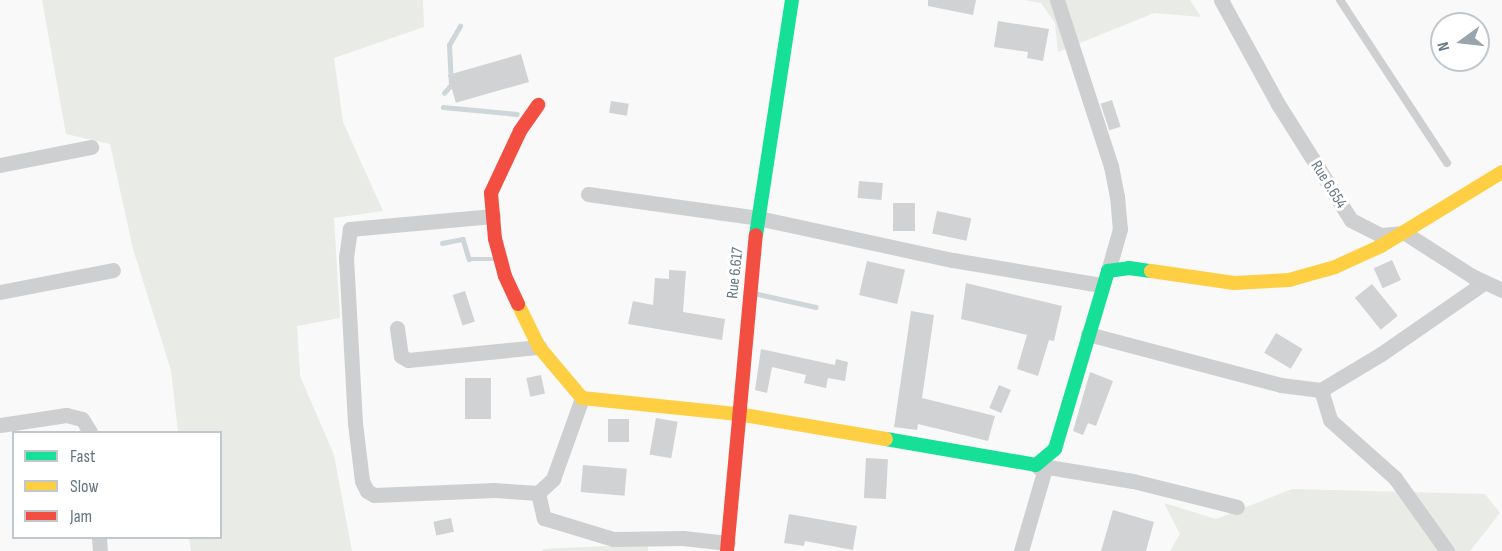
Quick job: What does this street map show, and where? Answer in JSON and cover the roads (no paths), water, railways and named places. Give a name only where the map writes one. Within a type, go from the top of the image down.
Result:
[{"type":"street","name":"Rue 6.617","points":[[728,547],[738,414],[758,218],[792,0]]},
{"type":"street","points":[[1036,465],[1055,449],[1101,285],[1108,271],[1120,229],[1111,166],[1057,0]]},
{"type":"street","name":"Rue 6.654","points":[[1221,0],[1341,207],[1365,230],[1381,235],[1405,233]]},
{"type":"street","points":[[538,105],[520,131],[491,193],[493,216],[505,276],[539,347],[582,398],[738,414],[1133,481],[1237,507]]},
{"type":"street","points":[[0,165],[91,147]]},
{"type":"street","points":[[1108,271],[1129,268],[1234,283],[1289,280],[1335,267],[1405,233],[1502,172]]},
{"type":"street","points":[[588,194],[758,218],[953,260],[1101,285]]},
{"type":"street","points":[[493,216],[350,229],[346,257],[362,481],[374,495],[494,490],[538,493],[553,480],[582,398]]},
{"type":"street","points":[[1405,233],[1502,290]]},
{"type":"street","points":[[0,292],[113,270]]},
{"type":"street","points":[[1088,334],[1281,385],[1321,390],[1382,354],[1485,282]]},
{"type":"street","points":[[397,328],[401,356],[408,360],[539,347]]},
{"type":"street","points":[[1321,390],[1330,420],[1395,478],[1448,551]]},
{"type":"street","points":[[0,425],[66,415],[82,419],[89,431]]},
{"type":"street","points":[[1021,551],[1044,471],[1036,465]]},
{"type":"street","points":[[538,493],[544,518],[613,539],[683,538],[728,547]]},
{"type":"lane","points":[[1340,0],[1447,163]]},
{"type":"waterway","points":[[444,93],[451,85],[449,45],[460,26]]},
{"type":"waterway","points":[[443,107],[517,114]]},
{"type":"waterway","points":[[442,243],[463,239],[469,259],[495,259]]},
{"type":"waterway","points":[[758,294],[816,307]]}]
